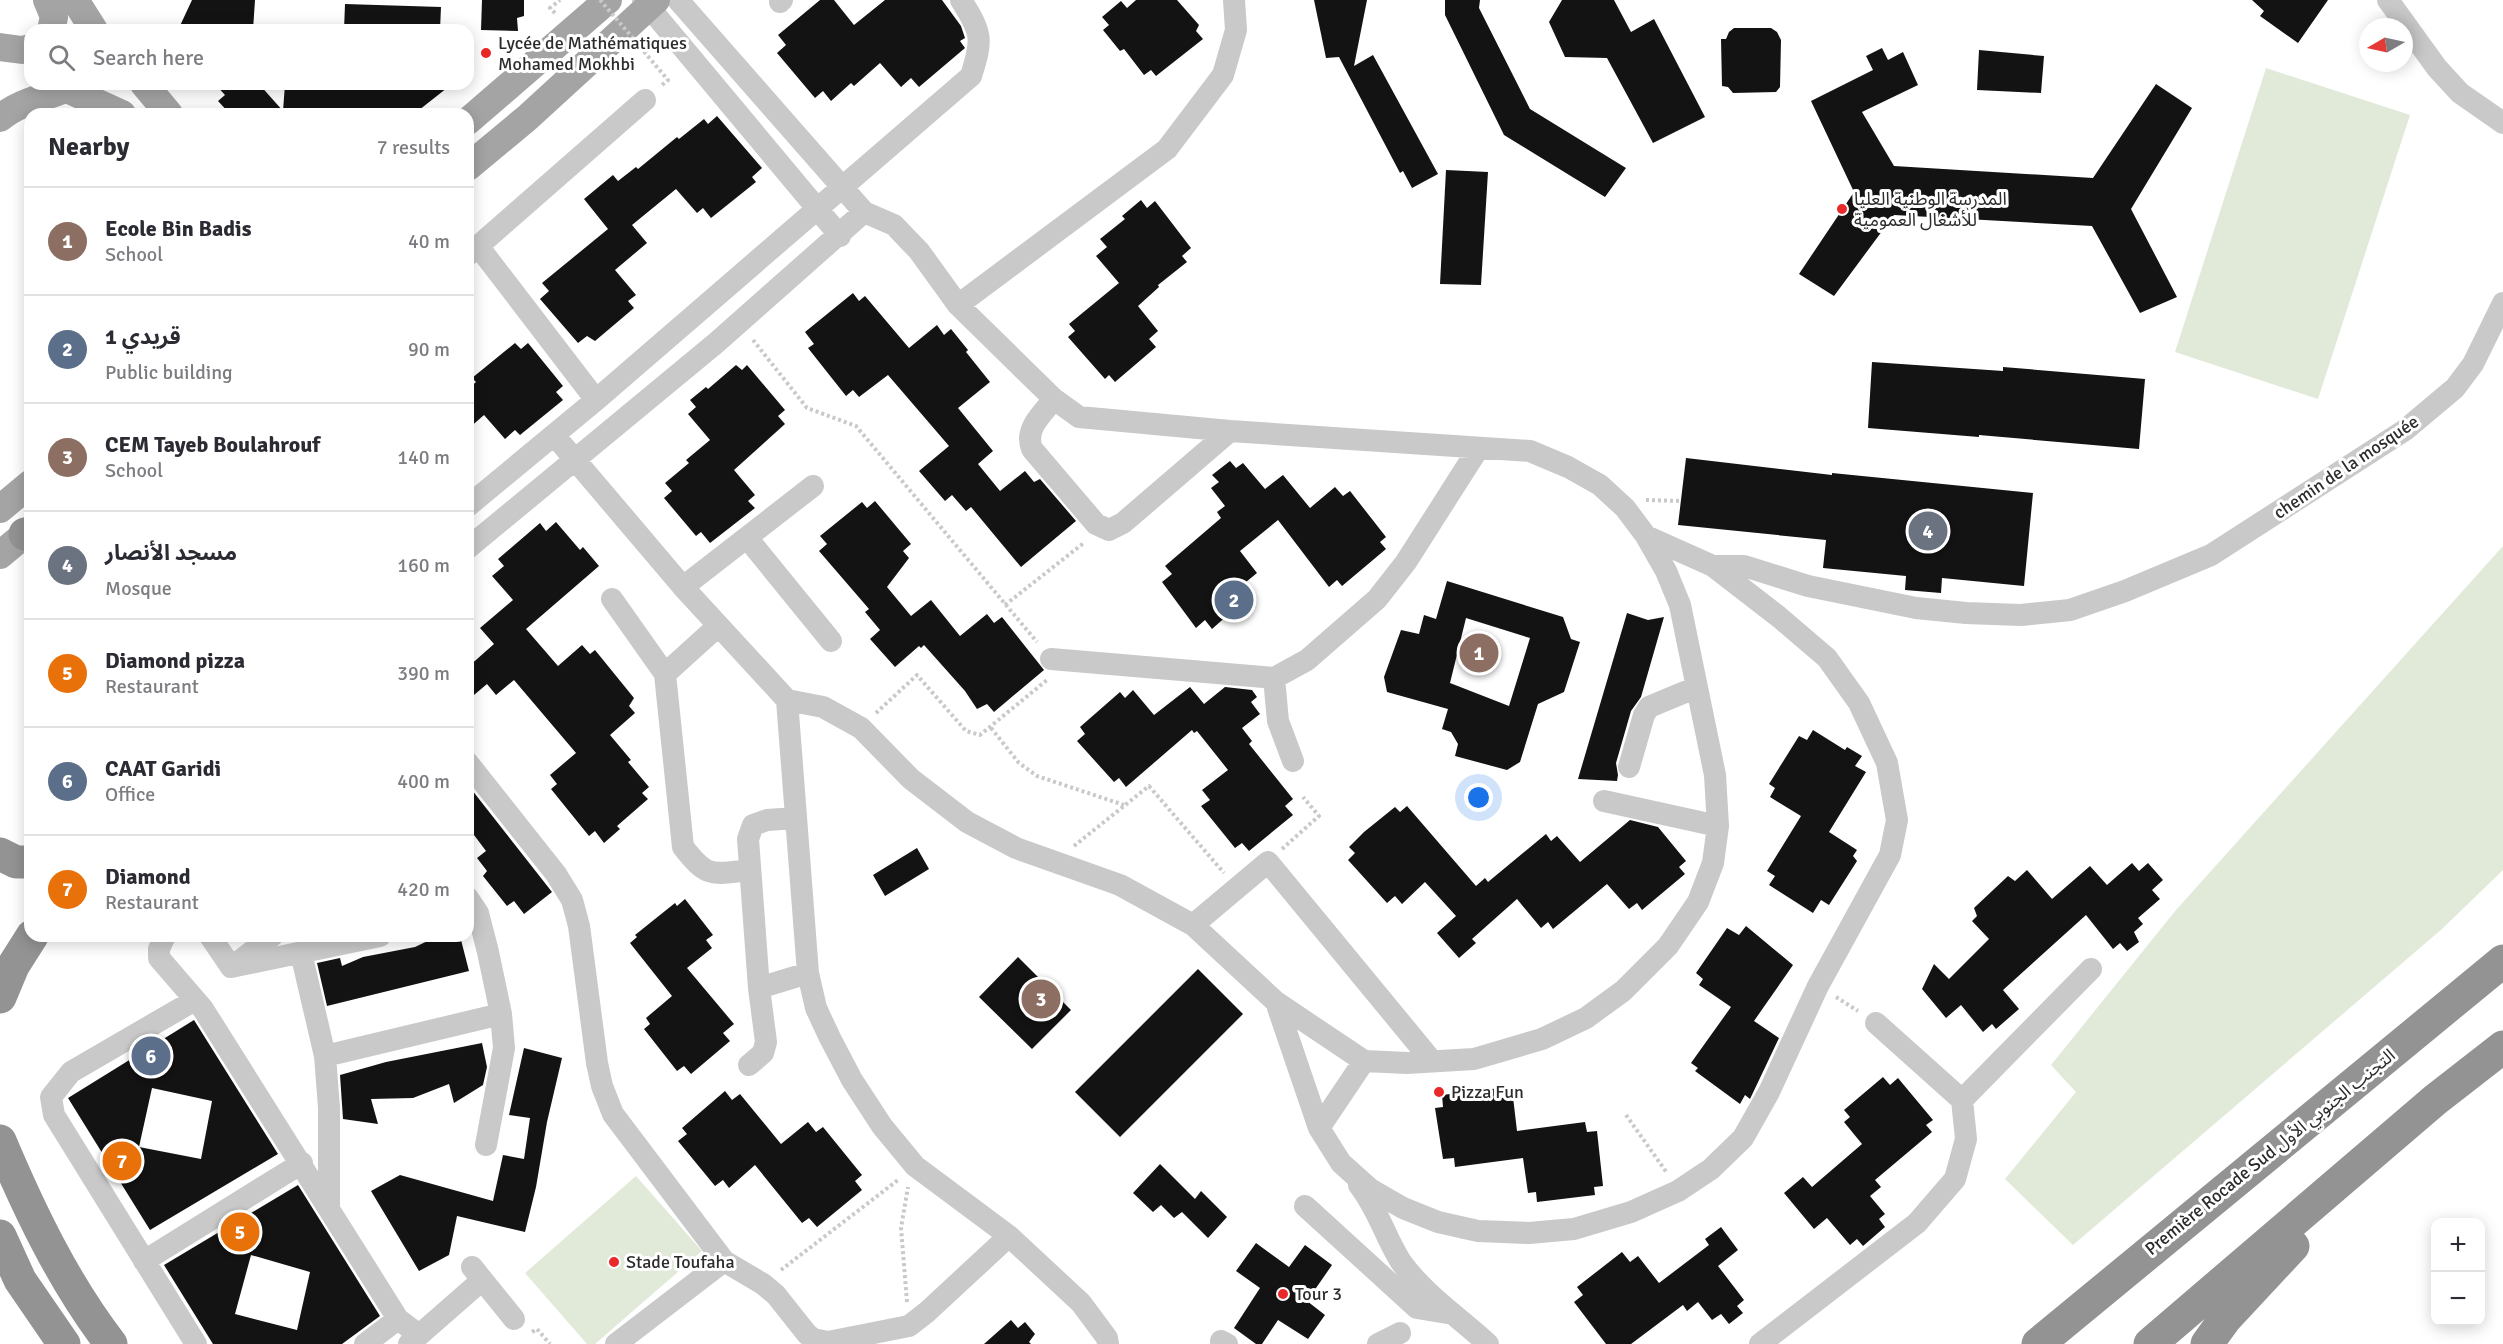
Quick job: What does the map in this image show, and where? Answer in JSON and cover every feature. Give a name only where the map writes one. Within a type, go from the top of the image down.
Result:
[{"type":"highway","points":[[0,854],[16,862],[24,862]]},
{"type":"highway","points":[[0,997],[28,942]]},
{"type":"highway","name":"Première Rocade Sud التجنب الجنوبي الأول","points":[[2038,1344],[2503,961]]},
{"type":"highway","points":[[2150,1344],[2435,1100],[2503,1047]]},
{"type":"highway","points":[[2207,1344],[2224,1319],[2270,1269],[2435,1100]]},
{"type":"highway","points":[[0,1141],[20,1189],[54,1256],[88,1314],[111,1344]]},
{"type":"highway","points":[[0,1236],[20,1280],[64,1344]]},
{"type":"highway","points":[[2014,1344],[2077,1310]]},
{"type":"main road","points":[[47,0],[54,17],[52,24]]},
{"type":"main road","points":[[75,0],[90,24]]},
{"type":"main road","points":[[474,116],[608,0]]},
{"type":"main road","points":[[474,162],[527,118],[649,2]]},
{"type":"main road","points":[[0,47],[11,50],[24,49]]},
{"type":"main road","points":[[0,118],[31,99],[59,90]]},
{"type":"main road","points":[[79,90],[111,108]]},
{"type":"main road","points":[[149,90],[164,108]]},
{"type":"street","points":[[554,435],[683,587],[787,700],[823,707],[861,728],[911,779],[967,822],[1016,848],[1120,885],[1193,925],[1276,1002],[1364,1061],[1407,1063],[1474,1059],[1542,1039],[1586,1018],[1623,991],[1668,946],[1698,902],[1713,863],[1718,826],[1715,775],[1680,605],[1666,571],[1646,536],[1625,508],[1600,485],[1568,467],[1530,451],[1230,431],[1079,417],[1054,399],[958,305],[919,251],[894,225],[864,212],[678,0]]},
{"type":"street","points":[[474,501],[596,400],[971,76],[980,48],[976,23],[961,0]]},
{"type":"street","points":[[958,305],[1167,149],[1223,75],[1236,30],[1234,0]]},
{"type":"street","points":[[2388,0],[2438,68],[2460,93],[2503,123]]},
{"type":"street","points":[[649,2],[840,236]]},
{"type":"street","points":[[474,249],[645,100]]},
{"type":"street","points":[[474,543],[739,323],[840,236],[864,212]]},
{"type":"street","points":[[474,251],[596,400]]},
{"type":"street","name":"chemin de la mosquée","points":[[1713,566],[1744,566],[1808,586],[1916,608],[2021,615],[2070,610],[2126,591],[2211,555],[2405,430],[2456,388],[2473,364],[2503,303]]},
{"type":"street","points":[[1054,399],[1029,431],[1032,449],[1102,528],[1109,530],[1123,523],[1230,431]]},
{"type":"street","points":[[1061,659],[1274,678],[1307,660],[1377,599],[1406,562],[1478,448]]},
{"type":"street","points":[[683,587],[748,539],[813,486]]},
{"type":"street","points":[[1341,1163],[1370,1188],[1403,1208],[1438,1222],[1478,1231],[1529,1233],[1574,1229],[1631,1212],[1678,1191],[1711,1169],[1743,1138],[1770,1092],[1818,986],[1890,855],[1897,820],[1887,763],[1858,703],[1827,658],[1713,566],[1646,536]]},
{"type":"street","points":[[748,539],[831,642]]},
{"type":"street","points":[[612,599],[666,674],[683,847],[698,867],[714,874],[750,870]]},
{"type":"street","points":[[666,674],[718,626]]},
{"type":"street","points":[[1274,678],[1278,721],[1293,760]]},
{"type":"street","points":[[1629,767],[1644,715],[1649,707],[1697,687]]},
{"type":"street","points":[[787,700],[808,973],[816,1008],[852,1080],[882,1126],[915,1166],[1009,1236],[1081,1303],[1107,1338],[1108,1344]]},
{"type":"street","points":[[474,771],[556,874],[572,900],[579,926],[597,1063],[602,1086],[613,1114],[724,1261],[763,1284],[776,1295],[807,1334],[820,1341],[869,1336],[909,1326],[1009,1236]]},
{"type":"street","points":[[1604,801],[1718,826]]},
{"type":"street","points":[[748,1065],[763,1053],[765,1042],[748,839],[753,825],[767,820],[796,818]]},
{"type":"street","points":[[1193,925],[1268,862],[1432,1061]]},
{"type":"street","points":[[474,920],[501,1014],[504,1048],[486,1145]]},
{"type":"street","points":[[162,942],[159,958],[195,1000],[302,1163],[398,1318],[414,1339],[476,1274],[522,1327]]},
{"type":"street","points":[[214,942],[231,967]]},
{"type":"street","points":[[231,967],[265,942]]},
{"type":"street","points":[[231,967],[352,942]]},
{"type":"street","points":[[301,953],[325,1056],[329,1108],[329,1207]]},
{"type":"street","points":[[1962,1100],[2091,969]]},
{"type":"street","points":[[759,988],[808,973]]},
{"type":"street","points":[[195,1000],[71,1072],[51,1096],[54,1115],[196,1344]]},
{"type":"street","points":[[1276,1002],[1319,1128],[1341,1163],[1373,1203],[1401,1261],[1426,1290],[1488,1344]]},
{"type":"street","points":[[325,1056],[501,1014]]},
{"type":"street","points":[[1760,1344],[1917,1223],[1955,1179],[1965,1138],[1962,1100],[1876,1023]]},
{"type":"street","points":[[1319,1128],[1364,1061]]},
{"type":"street","points":[[144,1261],[302,1163]]},
{"type":"street","points":[[1305,1206],[1418,1308],[1456,1315],[1481,1344]]},
{"type":"street","points":[[616,1344],[724,1261]]},
{"type":"street","points":[[365,1344],[398,1318]]},
{"type":"street","points":[[1378,1344],[1400,1333]]},
{"type":"path","points":[[550,8],[560,0]]},
{"type":"path","points":[[600,0],[668,80]]},
{"type":"path","points":[[739,323],[807,408],[856,426],[1005,604],[1061,659],[991,728],[980,735],[966,731],[917,675],[861,728]]},
{"type":"path","points":[[1641,500],[1680,501]]},
{"type":"path","points":[[1005,604],[1102,528]]},
{"type":"path","points":[[991,728],[1019,763],[1037,776],[1124,806]]},
{"type":"path","points":[[1053,863],[1149,786],[1237,887]]},
{"type":"path","points":[[1268,862],[1319,816],[1303,797]]},
{"type":"path","points":[[1818,986],[1876,1023]]},
{"type":"path","points":[[1626,1115],[1678,1191]]},
{"type":"path","points":[[763,1284],[915,1166]]},
{"type":"path","points":[[909,1326],[901,1228],[906,1192],[915,1166]]},
{"type":"path","points":[[522,1327],[537,1329],[550,1344]]},
{"type":"green space","points":[[2266,68],[2410,115],[2318,399],[2175,352]]},
{"type":"green space","points":[[2503,546],[2503,870],[2442,929],[2073,1245],[2005,1179],[2076,1092],[2051,1065],[2176,910]]},
{"type":"green space","name":"Stade Toufaha","points":[[636,1176],[702,1251],[595,1344],[587,1344],[525,1273]]},
{"type":"building","points":[[192,0],[255,0],[253,24],[181,24]]},
{"type":"building","points":[[482,0],[524,0],[524,16],[517,18],[518,31],[481,30]]},
{"type":"building","points":[[820,0],[834,0],[854,25],[885,0],[942,0],[961,26],[965,38],[960,41],[965,48],[919,87],[911,78],[901,87],[880,63],[854,86],[851,83],[831,101],[823,91],[815,98],[777,53],[786,45],[778,35]]},
{"type":"building","points":[[1136,0],[1177,0],[1199,25],[1196,31],[1203,39],[1156,76],[1151,70],[1144,75],[1124,49],[1120,51],[1103,30],[1109,25],[1102,17],[1121,1],[1127,8]]},
{"type":"building","points":[[1314,0],[1367,0],[1354,66],[1373,55],[1438,174],[1412,188],[1403,171],[1400,173],[1339,57],[1326,58]]},
{"type":"building","points":[[1445,0],[1480,0],[1479,8],[1530,109],[1626,168],[1605,197],[1504,135],[1445,15]]},
{"type":"building","points":[[1562,0],[1614,0],[1631,32],[1654,19],[1705,117],[1653,143],[1607,58],[1565,57],[1549,22]]},
{"type":"building","points":[[2252,0],[2328,0],[2298,43],[2260,16],[2264,11]]},
{"type":"building","points":[[345,4],[441,7],[440,24],[344,24]]},
{"type":"building","points":[[1734,28],[1771,28],[1777,32],[1781,40],[1780,87],[1776,92],[1733,93],[1728,87],[1722,86],[1721,39],[1726,39]]},
{"type":"building","points":[[1882,48],[1888,60],[1903,52],[1918,85],[1862,112],[1894,166],[2093,178],[2156,84],[2192,108],[2131,209],[2177,297],[2140,313],[2092,226],[1894,215],[1834,296],[1799,274],[1854,192],[1811,101],[1873,70],[1866,56]]},
{"type":"building","points":[[1979,50],[2044,56],[2041,93],[1977,90]]},
{"type":"building","points":[[220,90],[264,90],[280,108],[224,108],[218,101],[225,95]]},
{"type":"building","points":[[285,90],[444,90],[422,108],[283,108]]},
{"type":"building","points":[[717,116],[762,168],[752,177],[756,182],[711,218],[703,208],[697,213],[676,189],[632,225],[647,243],[615,270],[636,295],[628,301],[634,308],[595,341],[587,336],[578,343],[540,299],[549,291],[542,283],[608,229],[584,199],[613,175],[618,181],[636,167],[638,169],[677,137],[679,139],[704,119],[708,124]]},
{"type":"building","points":[[1446,170],[1488,172],[1481,285],[1440,284]]},
{"type":"building","points":[[1141,200],[1147,208],[1155,201],[1191,248],[1182,256],[1187,262],[1158,285],[1159,287],[1138,306],[1158,331],[1149,339],[1156,347],[1115,382],[1109,375],[1105,379],[1068,337],[1075,331],[1069,324],[1119,283],[1096,256],[1107,247],[1100,239],[1125,219],[1122,216]]},
{"type":"building","points":[[853,293],[859,301],[865,296],[909,348],[937,325],[944,335],[951,329],[990,382],[958,408],[993,451],[978,464],[1000,491],[1025,471],[1034,482],[1040,479],[1076,521],[1021,567],[971,507],[966,511],[952,495],[945,501],[919,471],[949,446],[888,375],[859,397],[853,390],[846,396],[808,348],[814,344],[805,332]]},
{"type":"building","points":[[515,343],[521,349],[528,343],[563,386],[556,392],[563,400],[520,435],[515,430],[505,439],[484,415],[474,424],[474,384],[476,382],[474,376]]},
{"type":"building","points":[[1872,362],[2003,371],[2003,367],[2145,379],[2139,449],[1868,428]]},
{"type":"building","points":[[736,365],[742,370],[747,365],[785,410],[778,416],[785,424],[734,470],[755,495],[748,501],[755,508],[710,543],[701,532],[696,536],[664,498],[672,491],[665,483],[689,463],[686,460],[710,440],[688,414],[696,407],[690,400],[706,387],[708,389]]},
{"type":"building","points":[[1686,458],[1832,475],[1832,473],[2033,493],[2024,586],[1942,578],[1941,593],[1905,590],[1906,576],[1823,568],[1826,540],[1678,525]]},
{"type":"building","points":[[1230,461],[1236,468],[1243,463],[1265,489],[1283,475],[1310,508],[1335,487],[1343,496],[1350,491],[1386,537],[1380,542],[1386,549],[1342,586],[1337,580],[1329,587],[1278,520],[1240,551],[1257,573],[1246,582],[1254,592],[1212,629],[1205,620],[1196,628],[1162,582],[1172,574],[1165,566],[1221,518],[1217,512],[1225,506],[1211,488],[1219,482],[1212,475]]},
{"type":"building","points":[[875,501],[911,544],[903,551],[909,558],[887,587],[911,616],[931,600],[960,636],[987,614],[994,623],[1002,617],[1044,670],[994,712],[987,704],[977,709],[965,691],[924,645],[921,648],[919,646],[895,667],[870,639],[880,630],[865,612],[869,609],[819,551],[827,544],[820,536],[862,502],[867,508]]},
{"type":"building","points":[[556,522],[580,550],[583,547],[599,566],[526,629],[558,666],[582,645],[590,654],[595,650],[634,698],[629,706],[635,713],[610,735],[631,760],[628,762],[649,787],[642,793],[648,799],[617,826],[620,829],[604,843],[595,831],[589,836],[551,789],[557,784],[550,775],[576,753],[514,680],[496,695],[487,684],[474,695],[474,662],[494,644],[480,628],[513,600],[492,576],[504,566],[498,559],[540,523],[546,531]]},
{"type":"building","points":[[1447,581],[1563,617],[1571,639],[1580,642],[1564,692],[1538,704],[1520,762],[1507,770],[1455,756],[1458,744],[1451,732],[1442,729],[1448,709],[1387,692],[1384,677],[1401,630],[1419,634],[1424,615],[1436,619]],"holes":[[[1466,618],[1530,638],[1509,706],[1450,683]]]},
{"type":"building","points":[[1627,613],[1648,620],[1664,617],[1641,697],[1631,711],[1616,763],[1617,781],[1578,779]]},
{"type":"building","points":[[1190,687],[1204,704],[1225,687],[1252,690],[1257,697],[1251,702],[1260,714],[1242,728],[1252,741],[1249,744],[1293,799],[1285,806],[1293,815],[1249,851],[1242,843],[1235,848],[1201,806],[1210,800],[1202,790],[1228,770],[1197,731],[1194,733],[1192,730],[1126,787],[1119,778],[1114,782],[1077,741],[1085,734],[1080,727],[1120,692],[1125,698],[1133,690],[1154,715]]},
{"type":"building","points":[[1813,730],[1845,750],[1847,747],[1862,756],[1855,766],[1866,772],[1829,832],[1857,850],[1853,856],[1857,861],[1829,905],[1821,900],[1813,913],[1769,885],[1775,876],[1767,871],[1801,816],[1770,797],[1775,788],[1769,784],[1799,736],[1807,740]]},
{"type":"building","points":[[474,793],[552,892],[524,914],[514,901],[507,906],[483,876],[487,871],[477,858],[486,851],[474,835]]},
{"type":"building","points":[[1407,806],[1476,886],[1485,878],[1488,882],[1546,834],[1551,841],[1557,836],[1580,862],[1630,820],[1658,827],[1686,861],[1679,867],[1685,874],[1642,910],[1637,903],[1629,909],[1607,884],[1553,929],[1548,922],[1541,928],[1517,899],[1472,939],[1476,943],[1459,958],[1437,933],[1456,916],[1425,882],[1402,904],[1395,896],[1387,903],[1348,860],[1355,853],[1349,847],[1364,832],[1395,807],[1400,812]]},
{"type":"building","points":[[917,848],[929,869],[885,896],[873,875]]},
{"type":"building","points":[[2132,863],[2139,871],[2148,863],[2163,880],[2152,890],[2160,899],[2138,918],[2143,924],[2134,932],[2139,942],[2127,951],[2120,943],[2113,949],[2086,915],[2003,990],[2019,1009],[1996,1029],[1992,1024],[1983,1032],[1961,1005],[1946,1018],[1922,989],[1934,964],[1949,979],[1989,939],[1972,921],[1977,916],[1974,908],[2008,876],[2015,881],[2027,870],[2052,899],[2090,866],[2107,885]]},
{"type":"building","points":[[685,899],[713,935],[706,940],[712,948],[687,968],[734,1024],[723,1033],[730,1041],[691,1074],[684,1066],[677,1071],[644,1029],[650,1024],[646,1018],[672,996],[630,943],[637,937],[635,935],[675,903],[677,906]]},
{"type":"building","points":[[1746,926],[1793,965],[1754,1021],[1779,1038],[1750,1099],[1745,1095],[1740,1104],[1695,1071],[1698,1068],[1691,1063],[1731,1007],[1699,985],[1703,979],[1696,973],[1727,928],[1739,935]]},
{"type":"building","points":[[425,942],[462,942],[469,971],[327,1006],[317,963],[340,958],[342,966],[363,957],[415,947]]},
{"type":"building","points":[[1018,957],[1071,1010],[1032,1049],[979,997]]},
{"type":"building","points":[[1198,969],[1243,1014],[1120,1137],[1075,1092]]},
{"type":"building","points":[[194,1020],[278,1154],[150,1230],[68,1098]],"holes":[[[152,1088],[212,1101],[201,1159],[139,1147]]]},
{"type":"building","points":[[482,1043],[487,1067],[483,1085],[454,1103],[449,1084],[413,1098],[371,1099],[378,1124],[343,1119],[340,1075],[386,1062]]},
{"type":"building","points":[[524,1048],[562,1058],[525,1232],[457,1216],[449,1255],[419,1271],[371,1191],[400,1175],[493,1201],[503,1155],[524,1159],[530,1118],[509,1115]]},
{"type":"building","points":[[1883,1077],[1890,1085],[1898,1078],[1933,1120],[1926,1125],[1932,1132],[1875,1180],[1881,1187],[1870,1196],[1885,1214],[1879,1219],[1885,1227],[1863,1246],[1857,1239],[1850,1245],[1827,1218],[1814,1229],[1784,1193],[1803,1177],[1812,1187],[1862,1144],[1844,1122],[1850,1117],[1844,1110]]},
{"type":"building","points":[[1500,1088],[1501,1098],[1513,1097],[1517,1131],[1585,1122],[1587,1132],[1597,1131],[1603,1186],[1594,1187],[1595,1195],[1537,1202],[1536,1192],[1528,1193],[1523,1158],[1455,1167],[1454,1158],[1443,1159],[1435,1108],[1443,1107],[1442,1095]]},
{"type":"building","points":[[725,1091],[732,1100],[740,1094],[781,1144],[808,1122],[816,1132],[823,1127],[862,1175],[855,1181],[862,1190],[817,1227],[809,1218],[802,1223],[755,1165],[729,1188],[723,1180],[715,1186],[678,1141],[687,1134],[682,1128]]},
{"type":"building","points":[[1160,1164],[1195,1199],[1201,1191],[1227,1217],[1208,1238],[1182,1212],[1174,1218],[1161,1205],[1153,1212],[1133,1193]]},
{"type":"building","points":[[298,1185],[380,1316],[342,1344],[213,1344],[164,1265]],"holes":[[[251,1255],[310,1272],[297,1330],[235,1314]]]},
{"type":"building","points":[[1721,1227],[1738,1250],[1718,1266],[1744,1300],[1737,1306],[1743,1313],[1729,1324],[1721,1314],[1712,1320],[1698,1302],[1687,1311],[1683,1305],[1631,1344],[1606,1344],[1574,1302],[1583,1295],[1577,1287],[1622,1252],[1630,1262],[1638,1256],[1659,1283],[1709,1245],[1705,1239]]},
{"type":"building","name":"Tour 3","points":[[1256,1243],[1289,1267],[1305,1245],[1332,1265],[1307,1301],[1325,1315],[1308,1339],[1278,1320],[1262,1344],[1256,1344],[1234,1328],[1260,1288],[1236,1271]]},
{"type":"building","points":[[1011,1320],[1018,1328],[1025,1322],[1035,1334],[1029,1342],[1031,1344],[984,1344]]},
{"type":"place","name":"Lycée de Mathématiques Mohamed Mokhbi","points":[[486,53]]},
{"type":"place","name":"المدرسة الوطنية العليا للأشغال العمومية","points":[[1842,209]]},
{"type":"place","name":"مسجد الأنصار","points":[[1928,531]]},
{"type":"place","name":"قريدي 1","points":[[1234,600]]},
{"type":"place","name":"Ecole Bin Badis","points":[[1479,653]]},
{"type":"place","name":"CEM Tayeb Boulahrouf","points":[[1041,999]]},
{"type":"place","name":"CAAT Garidi","points":[[151,1056]]},
{"type":"place","name":"Pizza Fun","points":[[1439,1092]]},
{"type":"place","name":"Diamond","points":[[122,1161]]},
{"type":"place","name":"Diamond pizza","points":[[240,1232]]},
{"type":"place","name":"Stade Toufaha","points":[[614,1262]]},
{"type":"place","name":"Tour 3","points":[[1283,1294]]}]
